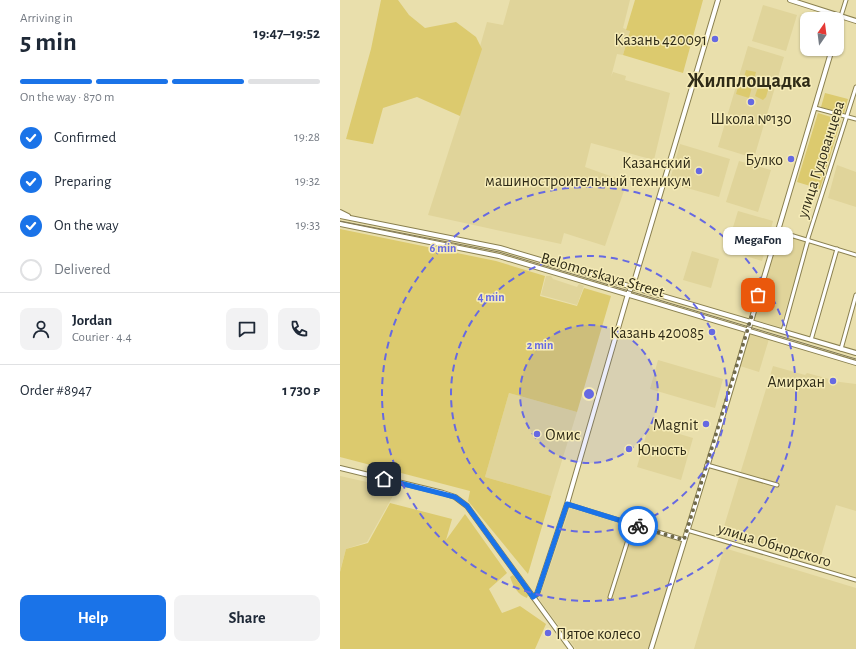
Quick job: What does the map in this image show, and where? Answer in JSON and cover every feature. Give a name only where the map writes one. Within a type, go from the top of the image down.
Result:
[{"type":"main road","points":[[533,597],[537,594],[567,504],[628,294],[632,286],[678,137],[718,0]]},
{"type":"main road","points":[[790,0],[828,12]]},
{"type":"main road","points":[[844,17],[856,21]]},
{"type":"main road","name":"улица Гудованцева","points":[[651,649],[708,465],[830,56]]},
{"type":"main road","points":[[340,212],[354,219]]},
{"type":"main road","name":"Belomorskaya Street","points":[[340,216],[500,248],[856,353]]},
{"type":"main road","name":"Belomorskaya Street","points":[[340,224],[499,256],[856,363]]},
{"type":"main road","points":[[499,256],[500,248]]},
{"type":"main road","points":[[340,468],[455,497],[467,506],[571,649]]},
{"type":"street","points":[[842,12],[846,0]]},
{"type":"street","name":"улица Гудованцева","points":[[783,331],[808,238],[856,87]]},
{"type":"street","points":[[815,108],[856,119]]},
{"type":"street","points":[[777,231],[856,255]]},
{"type":"street","points":[[812,340],[837,249]]},
{"type":"street","points":[[841,349],[856,296]]},
{"type":"street","points":[[708,465],[777,485]]},
{"type":"street","points":[[567,504],[684,540]]},
{"type":"street","points":[[610,597],[633,524]]},
{"type":"street","name":"улица Обнорского","points":[[687,530],[856,580]]},
{"type":"shaded area","points":[[381,0],[398,0],[409,15],[425,28],[456,22],[476,37],[482,49],[460,116],[417,97],[383,108],[373,144],[346,139],[371,49]]},
{"type":"shaded area","points":[[510,0],[630,0],[623,28],[630,31],[623,55],[617,54],[611,77],[613,72],[626,76],[625,80],[670,93],[654,160],[591,143],[585,167],[627,182],[605,246],[564,233],[561,244],[428,215],[460,116],[487,22],[503,25]]},
{"type":"shaded area","points":[[635,0],[703,0],[683,73],[623,55],[630,31],[626,30]]},
{"type":"shaded area","points":[[763,5],[797,15],[786,51],[752,41]]},
{"type":"shaded area","name":"Школа №130","points":[[748,46],[784,57],[754,158],[718,147]]},
{"type":"shaded area","points":[[746,70],[756,72],[749,98],[736,94],[738,87],[741,87]]},
{"type":"shaded area","points":[[762,75],[769,77],[771,80],[766,97],[763,100],[755,96]]},
{"type":"shaded area","points":[[825,93],[848,99],[844,114],[821,107]]},
{"type":"shaded area","points":[[818,113],[841,120],[820,189],[797,182]]},
{"type":"shaded area","name":"Казанский машиностроительный техникум","points":[[680,144],[730,159],[719,197],[669,183]]},
{"type":"shaded area","points":[[739,161],[771,170],[758,212],[726,202]]},
{"type":"shaded area","points":[[837,165],[856,172],[856,207],[828,198]]},
{"type":"shaded area","points":[[738,211],[773,221],[762,261],[726,250]]},
{"type":"shaded area","points":[[340,229],[496,261],[545,276],[540,296],[577,306],[584,288],[611,296],[577,412],[509,393],[485,477],[551,496],[528,574],[468,501],[470,491],[340,457]]},
{"type":"shaded area","points":[[780,233],[807,242],[780,327],[755,320],[753,318]]},
{"type":"shaded area","points":[[692,251],[719,259],[711,288],[683,280]]},
{"type":"shaded area","points":[[546,276],[551,276],[553,279],[577,287],[579,284],[584,286],[577,305],[541,295]]},
{"type":"shaded area","points":[[749,334],[769,339],[759,372],[740,366]]},
{"type":"shaded area","points":[[658,360],[723,379],[715,408],[650,389]]},
{"type":"shaded area","points":[[773,366],[805,375],[807,373],[840,382],[856,384],[856,511],[836,505],[819,563],[722,533]]},
{"type":"shaded area","points":[[509,393],[577,412],[551,496],[485,477]]},
{"type":"shaded area","points":[[649,425],[693,438],[681,480],[637,467]]},
{"type":"shaded area","points":[[340,476],[385,486],[387,492],[394,494],[367,542],[346,549],[340,571]]},
{"type":"shaded area","points":[[390,503],[452,519],[446,540],[465,514],[507,573],[489,589],[502,613],[520,606],[546,624],[535,649],[340,649],[340,572],[346,549],[368,543]]},
{"type":"shaded area","points":[[570,508],[682,542],[648,649],[576,649],[539,599]]},
{"type":"shaded area","points":[[724,548],[856,588],[856,649],[694,649]]},
{"type":"shaded area","points":[[513,575],[528,595],[527,598],[521,595],[514,587],[510,577]]},
{"type":"tram line","points":[[340,221],[499,252],[856,359]]},
{"type":"way so far","points":[[638,526],[684,540],[727,402],[758,295]]},
{"type":"place","name":"Казань 420091","points":[[715,39]]},
{"type":"place","name":"Школа №130","points":[[751,102]]},
{"type":"place","name":"Булко","points":[[791,159]]},
{"type":"place","name":"Казанский машиностроительный техникум","points":[[699,171]]},
{"type":"place","name":"MegaFon","points":[[758,295]]},
{"type":"place","name":"Казань 420085","points":[[712,332]]},
{"type":"place","name":"Амирхан","points":[[833,381]]},
{"type":"place","name":"Magnit","points":[[706,424]]},
{"type":"place","name":"Омис","points":[[537,434]]},
{"type":"place","name":"Юность","points":[[629,449]]},
{"type":"place","name":"Пятое колесо","points":[[548,633]]},
{"type":"district","name":"Жилплощадка","points":[[749,80]]},
{"type":"route","points":[[384,479],[455,497],[467,506],[533,597],[537,594],[567,504],[638,526]]}]
